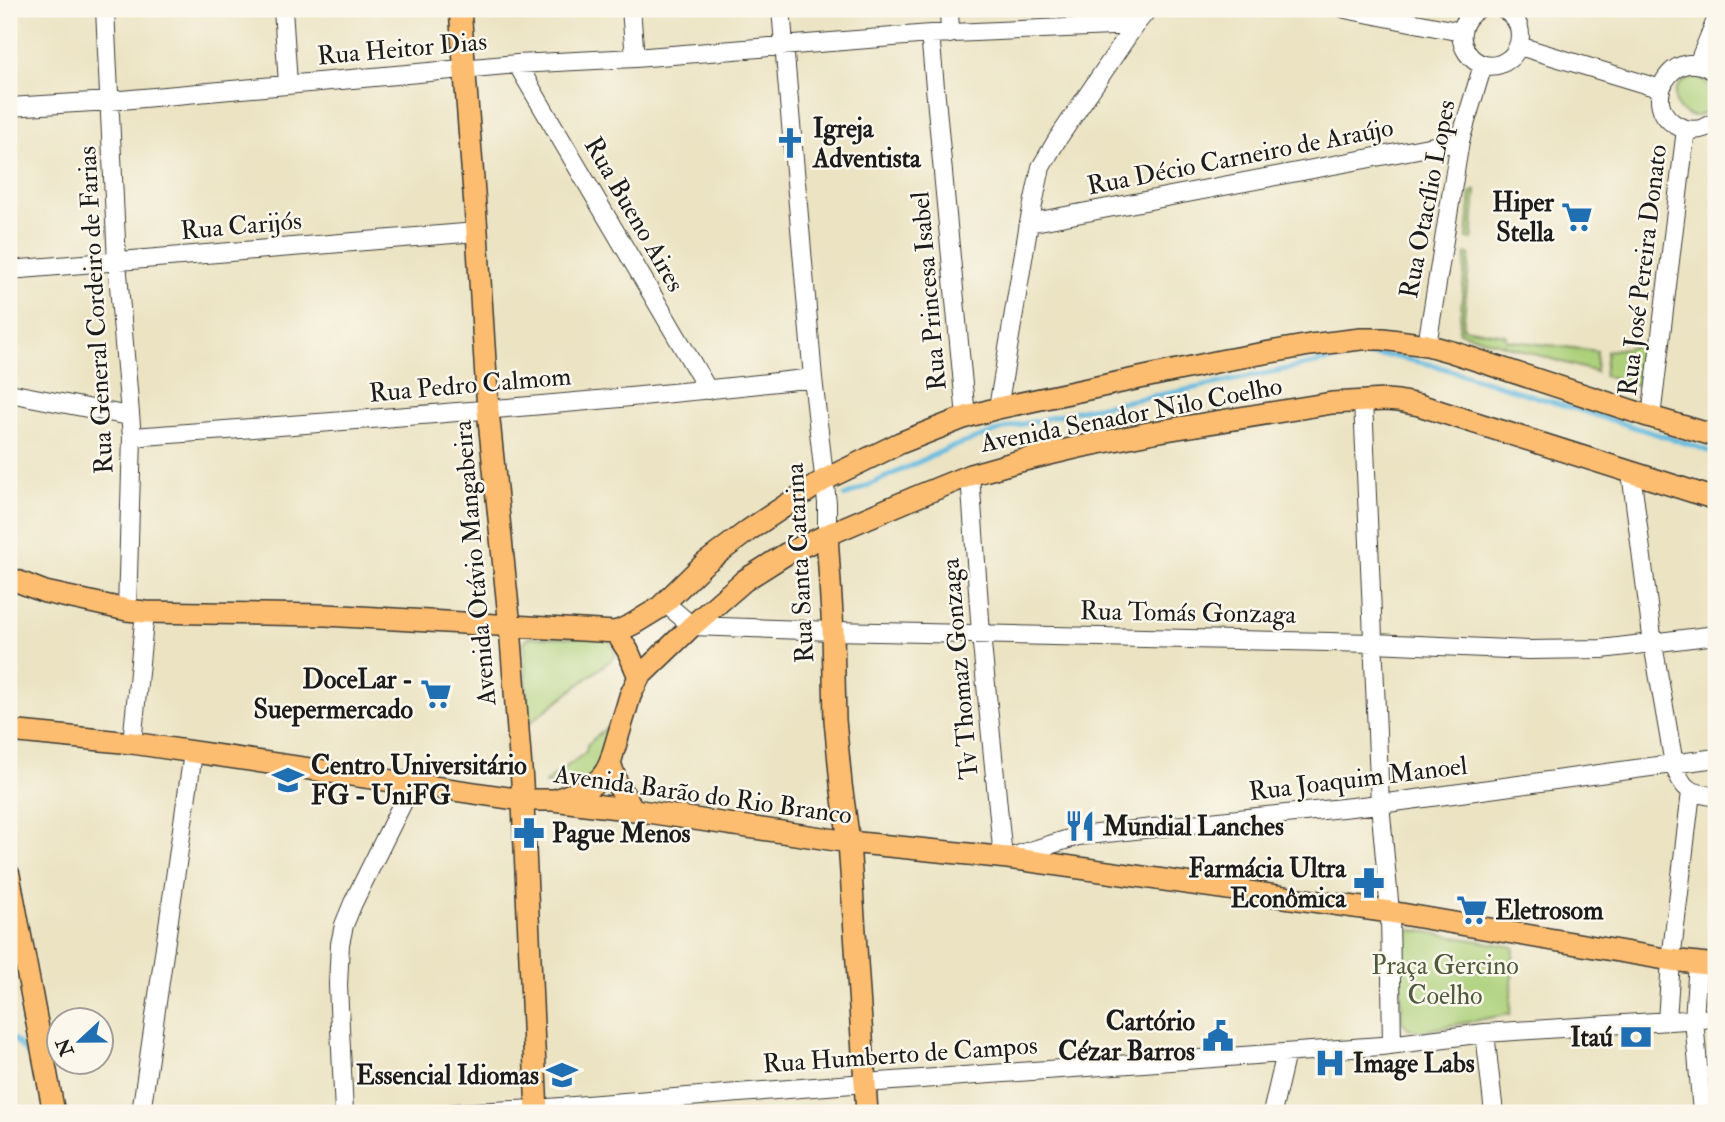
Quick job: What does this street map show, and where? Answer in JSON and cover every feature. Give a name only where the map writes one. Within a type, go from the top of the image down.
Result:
[{"type":"main road","name":"Avenida Otávio Mangabeira","points":[[460,9],[488,410],[510,627],[523,800],[536,1111]]},
{"type":"main road","name":"Avenida Senador Nilo Coelho","points":[[616,632],[643,619],[666,603],[704,564],[824,480],[900,443],[966,417],[998,408],[1310,345],[1372,339],[1427,345],[1716,436]]},
{"type":"main road","name":"Avenida Senador Nilo Coelho","points":[[553,800],[573,794],[600,779],[610,763],[630,696],[639,677],[745,580],[786,554],[827,535],[970,475],[1028,459],[1154,432],[1332,403],[1398,401],[1419,405],[1716,499]]},
{"type":"main road","name":"Rua Santa Catarina","points":[[827,535],[835,720],[849,842],[867,1113]]},
{"type":"main road","points":[[9,579],[45,592],[136,611],[326,615],[616,632],[639,677]]},
{"type":"main road","name":"Avenida Barão do Rio Branco","points":[[9,731],[132,743],[523,800],[553,800],[635,810],[849,842],[1006,858],[1390,912]]},
{"type":"main road","points":[[610,763],[618,786],[635,810]]},
{"type":"main road","points":[[9,875],[54,1113]]},
{"type":"main road","points":[[1390,912],[1707,964]]},
{"type":"street","name":"Rua General Cordeiro de Farias","points":[[105,9],[117,262],[132,437],[136,611],[132,743]]},
{"type":"street","points":[[283,9],[288,85]]},
{"type":"street","points":[[631,9],[635,58]]},
{"type":"street","name":"Rua Santa Catarina","points":[[781,9],[813,378],[827,503],[827,535]]},
{"type":"street","points":[[949,9],[950,34]]},
{"type":"street","points":[[998,408],[1041,167],[1126,20],[1147,9]]},
{"type":"street","points":[[1345,9],[1461,32]]},
{"type":"street","points":[[1478,9],[1464,22],[1462,43],[1473,60],[1492,66],[1508,60],[1519,47],[1519,27],[1515,19],[1503,9]]},
{"type":"street","name":"Rua Heitor Dias","points":[[9,107],[110,101],[517,64],[635,58],[1126,20]]},
{"type":"street","points":[[1698,64],[1716,20]]},
{"type":"street","name":"Rua Princesa Isabel","points":[[930,34],[966,417]]},
{"type":"street","points":[[1519,47],[1661,89]]},
{"type":"street","name":"Rua Bueno Aires","points":[[517,64],[708,390]]},
{"type":"street","points":[[1716,73],[1709,67],[1698,64],[1679,66],[1665,80],[1660,99],[1668,118],[1686,129],[1706,128],[1716,121]]},
{"type":"street","name":"Rua Otacílio Lopes","points":[[1427,345],[1460,141],[1483,65]]},
{"type":"street","name":"Rua José Pereira Donato","points":[[1651,417],[1686,129]]},
{"type":"street","name":"Rua Décio Carneiro de Araújo","points":[[1029,223],[1460,141]]},
{"type":"street","name":"Rua Carijós","points":[[9,270],[477,232]]},
{"type":"street","name":"Rua Pedro Calmom","points":[[132,437],[488,410],[813,378]]},
{"type":"street","points":[[9,393],[129,416]]},
{"type":"street","points":[[1363,401],[1380,804],[1390,912],[1392,1045],[1485,1032],[1716,1018]]},
{"type":"street","points":[[1631,472],[1653,643],[1674,764],[1681,781],[1690,792],[1716,797]]},
{"type":"street","name":"Tv Thomaz Gonzaga","points":[[970,475],[981,634],[1006,858]]},
{"type":"street","points":[[666,603],[692,626]]},
{"type":"street","name":"Rua Tomás Gonzaga","points":[[692,626],[1374,643],[1529,650],[1602,649],[1716,635]]},
{"type":"street","points":[[141,1113],[193,753]]},
{"type":"street","name":"Rua Joaquim Manoel","points":[[1006,858],[1078,836],[1380,804],[1716,758]]},
{"type":"street","points":[[344,1113],[338,985],[340,944],[353,903],[412,784]]},
{"type":"street","points":[[1667,1021],[1671,960],[1690,792]]},
{"type":"street","points":[[1702,1113],[1694,1019],[1707,964]]},
{"type":"street","points":[[1485,1032],[1494,1113]]},
{"type":"street","name":"Rua Humberto de Campos","points":[[453,1113],[536,1111],[866,1083],[1392,1045]]},
{"type":"street","points":[[1272,1113],[1286,1053]]},
{"type":"green space","points":[[1694,78],[1707,84],[1713,97],[1707,110],[1694,116],[1681,110],[1675,97],[1681,84]]},
{"type":"green space","points":[[1476,190],[1472,240],[1467,239],[1471,193]]},
{"type":"green space","points":[[1466,254],[1470,254],[1463,328],[1506,335],[1506,340],[1597,351],[1596,372],[1459,332]]},
{"type":"green space","points":[[1649,344],[1649,372],[1645,388],[1604,376],[1607,351]]},
{"type":"green space","points":[[528,637],[609,638],[616,656],[528,724],[524,643]]},
{"type":"green space","points":[[607,727],[604,769],[571,791],[545,783],[586,752],[587,745]]},
{"type":"green space","name":"Praça Gercino Coelho","points":[[1414,930],[1514,947],[1510,1014],[1417,1032],[1408,1028],[1402,1021],[1399,939],[1404,932]]},
{"type":"green space","points":[[1706,971],[1716,972],[1716,1010],[1703,1011]]},
{"type":"waterway","points":[[845,496],[949,448],[1007,428],[1085,409],[1354,355],[1391,356],[1433,365],[1716,454]]},
{"type":"waterway","points":[[9,1036],[32,1059]]},
{"type":"place","name":"Igreja Adventista","points":[[790,143]]},
{"type":"place","name":"Hiper Stella","points":[[1577,217]]},
{"type":"place","name":"DoceLar - Suepermercado","points":[[436,694]]},
{"type":"place","name":"Centro Universitário FG - UniFG","points":[[288,780]]},
{"type":"place","name":"Mundial Lanches","points":[[1080,826]]},
{"type":"place","name":"Pague Menos","points":[[529,833]]},
{"type":"place","name":"Farmácia Ultra Econômica","points":[[1369,883]]},
{"type":"place","name":"Eletrosom","points":[[1472,910]]},
{"type":"place","name":"Cartório Cézar Barros","points":[[1218,1036]]},
{"type":"place","name":"Itaú","points":[[1636,1037]]},
{"type":"place","name":"Image Labs","points":[[1330,1063]]},
{"type":"place","name":"Essencial Idiomas","points":[[562,1075]]}]
